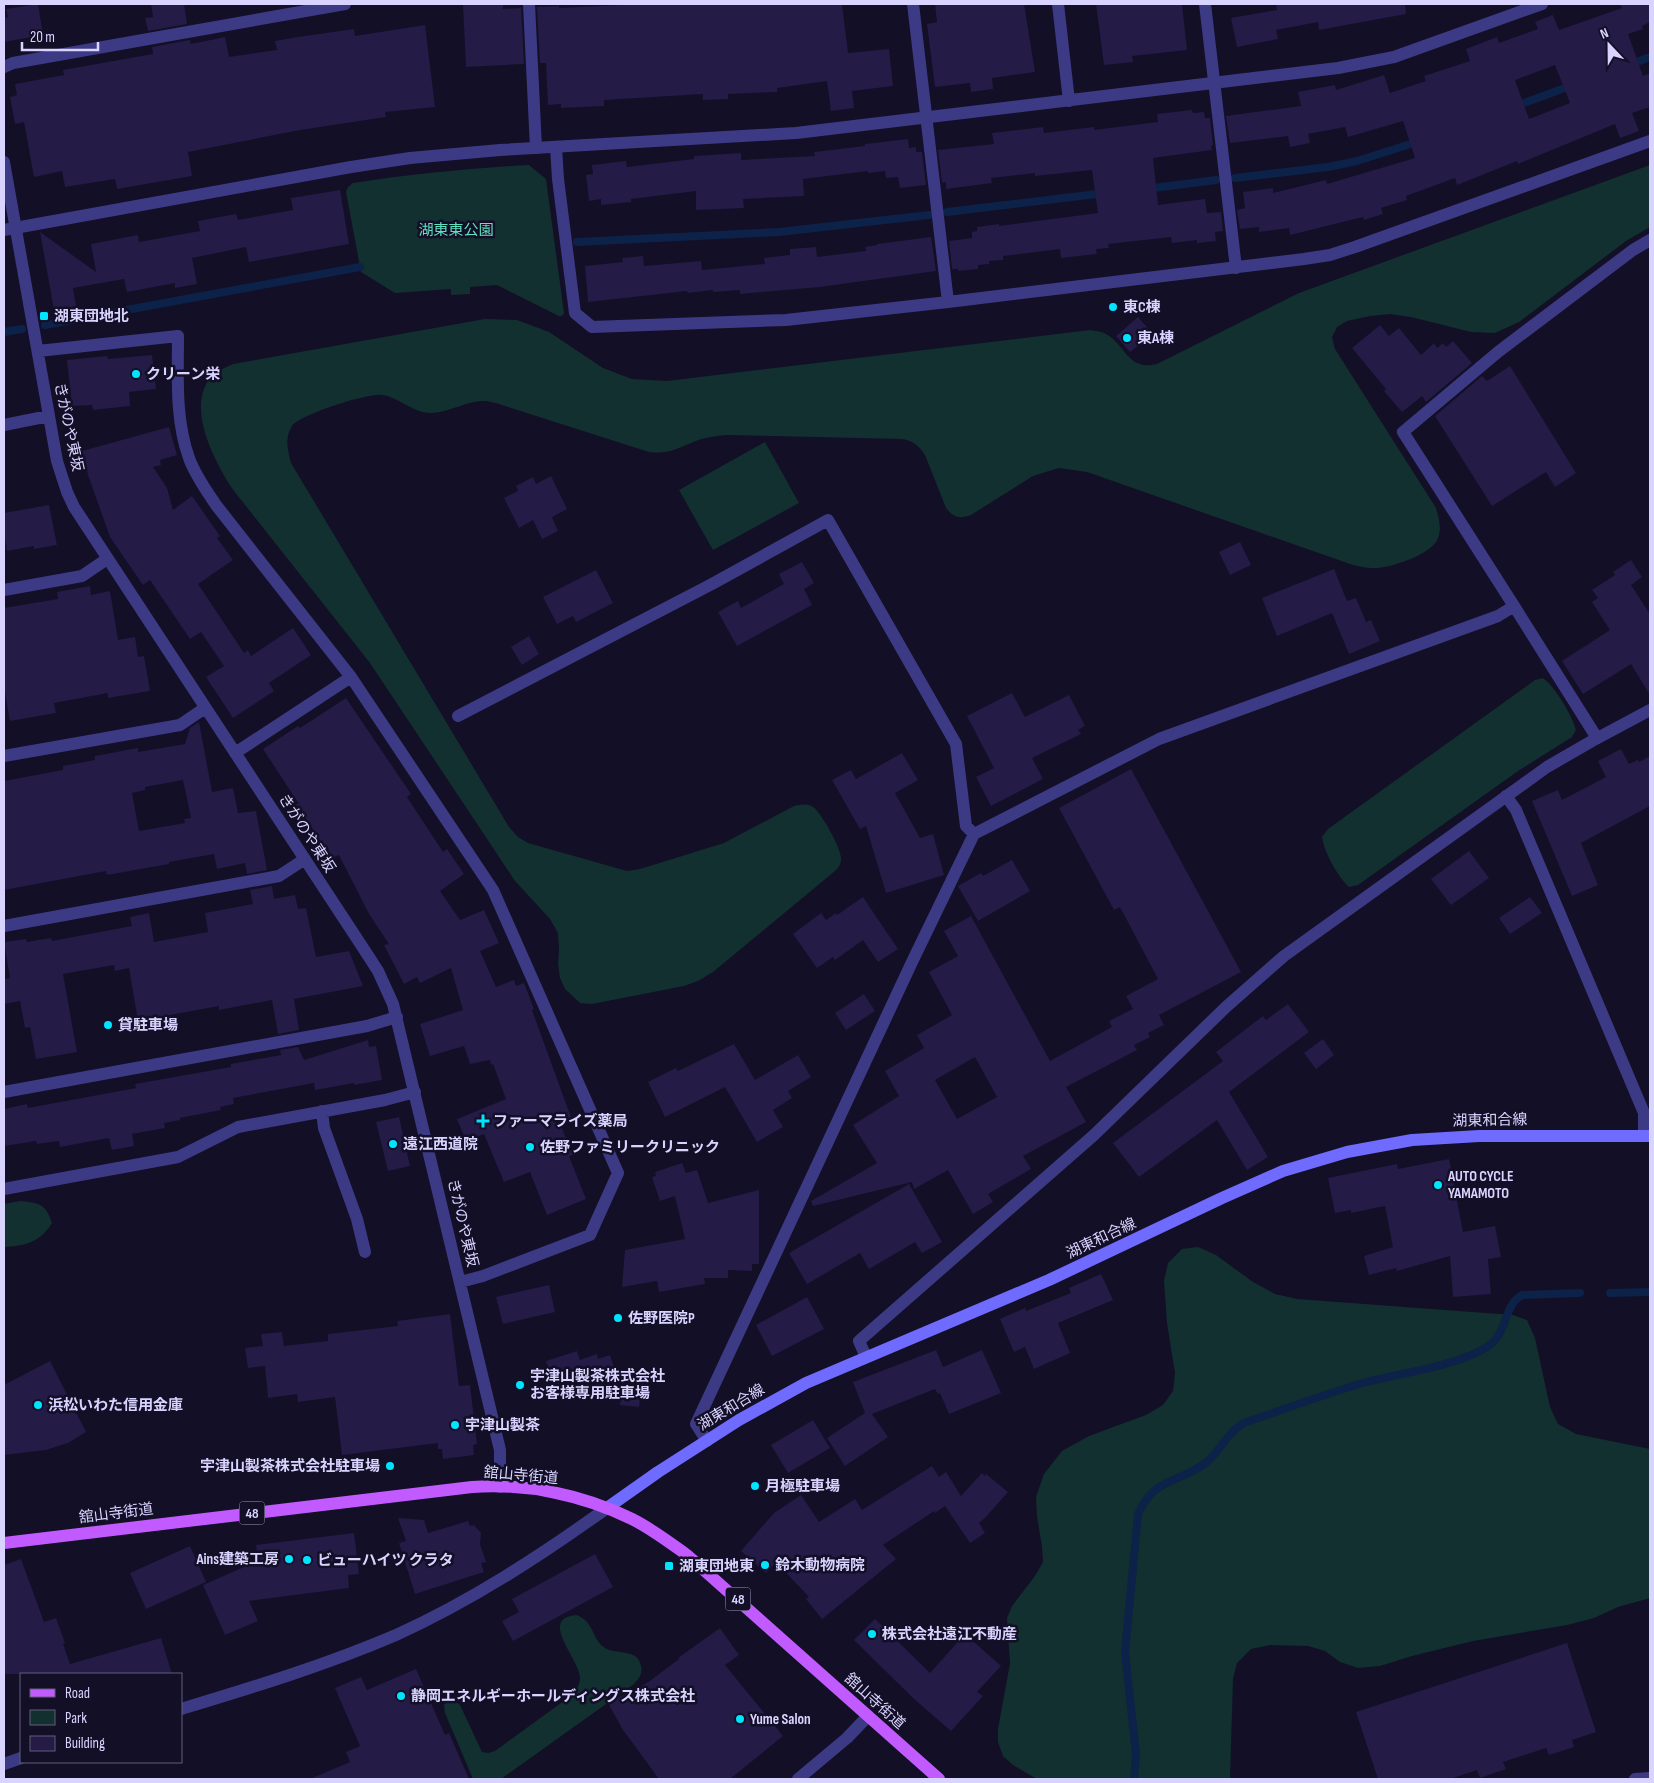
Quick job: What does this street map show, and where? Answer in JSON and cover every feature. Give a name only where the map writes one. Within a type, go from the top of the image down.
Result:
[{"type":"main road","name":"湖東和合線","points":[[606,1508],[707,1441],[783,1394],[1049,1280],[1253,1184],[1315,1161],[1380,1145],[1445,1137],[1647,1136]]},
{"type":"main road","name":"舘山寺街道","points":[[4,1543],[452,1489],[500,1486],[545,1491],[575,1497],[634,1520],[687,1555],[938,1779]]},
{"type":"street","points":[[4,67],[13,63],[345,4]]},
{"type":"street","points":[[529,4],[536,148]]},
{"type":"street","points":[[913,4],[948,302]]},
{"type":"street","points":[[1058,4],[1069,101]]},
{"type":"street","points":[[1205,4],[1236,268]]},
{"type":"street","points":[[10,229],[366,164],[440,154],[796,133],[1338,68],[1412,51],[1542,4]]},
{"type":"street","points":[[556,146],[558,179],[575,313],[592,327],[786,320],[1236,268],[1330,255],[1650,141]]},
{"type":"street","name":"きがのや東坂","points":[[4,162],[10,229],[38,351],[58,461],[67,492],[82,521],[305,859],[378,971],[386,987],[397,1017],[500,1450],[500,1486]]},
{"type":"street","points":[[1597,738],[1403,432],[1498,352],[1633,250],[1650,240]]},
{"type":"street","points":[[38,351],[178,336],[178,406],[182,433],[189,459],[201,483],[216,505],[351,677],[493,890],[618,1173],[590,1235],[482,1276],[460,1282]]},
{"type":"street","points":[[4,425],[49,416]]},
{"type":"street","points":[[458,716],[712,584],[828,520],[956,744],[966,826],[974,834]]},
{"type":"street","points":[[4,590],[82,576],[107,559]]},
{"type":"street","points":[[707,1441],[696,1424],[912,962],[974,834],[1159,739],[1498,616],[1514,606]]},
{"type":"street","points":[[235,753],[351,677]]},
{"type":"street","points":[[4,756],[180,725],[205,708]]},
{"type":"street","points":[[866,1357],[859,1341],[1094,1135],[1264,972],[1305,940],[1547,767],[1650,710]]},
{"type":"street","points":[[1506,796],[1516,810],[1644,1113],[1647,1136]]},
{"type":"street","points":[[4,926],[279,876],[305,859]]},
{"type":"street","points":[[4,1092],[367,1026],[397,1017]]},
{"type":"street","points":[[4,1189],[178,1157],[238,1126],[385,1100],[415,1092]]},
{"type":"street","points":[[322,1111],[324,1128],[358,1219],[365,1252]]},
{"type":"street","points":[[182,1709],[314,1667],[397,1634],[453,1606],[515,1571],[606,1508]]},
{"type":"street","points":[[798,1779],[847,1738],[868,1716]]},
{"type":"street","points":[[4,1764],[20,1758]]},
{"type":"street","points":[[1635,1779],[1650,1778]]},
{"type":"green space","name":"湖東東公園","points":[[529,165],[546,179],[564,313],[562,316],[497,285],[470,287],[470,294],[451,295],[451,289],[395,293],[361,272],[346,192],[353,183],[441,172]]},
{"type":"green space","points":[[1650,165],[1650,227],[1626,241],[1519,322],[1495,333],[1471,332],[1411,317],[1390,314],[1347,321],[1337,327],[1332,337],[1335,349],[1436,508],[1439,521],[1438,538],[1431,547],[1407,561],[1379,568],[1353,565],[1087,472],[1059,468],[1033,476],[971,515],[957,517],[946,508],[925,455],[915,444],[902,439],[726,435],[695,441],[671,451],[649,452],[490,402],[477,401],[445,411],[425,413],[382,395],[349,401],[298,421],[292,426],[288,435],[287,444],[291,463],[509,827],[518,837],[528,843],[627,871],[640,869],[724,843],[794,806],[804,805],[811,806],[816,810],[834,839],[841,858],[836,870],[713,972],[698,981],[684,986],[592,1004],[580,1003],[565,989],[560,978],[558,964],[558,933],[550,919],[515,881],[370,663],[226,479],[211,449],[202,416],[201,400],[206,385],[215,373],[233,364],[485,319],[517,320],[549,332],[603,368],[632,379],[667,381],[1090,330],[1106,334],[1113,339],[1133,361],[1147,365],[1157,364],[1299,293]]},
{"type":"green space","points":[[765,442],[799,503],[713,550],[679,490]]},
{"type":"green space","points":[[1543,678],[1558,694],[1571,717],[1576,730],[1572,737],[1518,771],[1358,885],[1349,887],[1336,871],[1326,850],[1322,837],[1328,829],[1535,680]]},
{"type":"green space","points":[[20,1201],[37,1204],[45,1208],[52,1223],[43,1235],[32,1242],[4,1247],[4,1204]]},
{"type":"green space","points":[[1198,1247],[1216,1255],[1253,1282],[1275,1294],[1297,1299],[1513,1315],[1527,1320],[1535,1338],[1550,1407],[1558,1424],[1576,1434],[1650,1449],[1650,1598],[1618,1607],[1594,1618],[1567,1625],[1473,1641],[1380,1666],[1358,1668],[1340,1662],[1325,1651],[1308,1646],[1270,1645],[1251,1649],[1237,1663],[1233,1679],[1230,1779],[1037,1779],[1013,1765],[1003,1756],[998,1742],[998,1729],[1010,1663],[1007,1618],[1012,1606],[1035,1576],[1043,1562],[1036,1497],[1044,1474],[1062,1451],[1089,1436],[1146,1415],[1163,1405],[1173,1391],[1175,1373],[1167,1323],[1164,1281],[1168,1263],[1182,1249]]},
{"type":"green space","points":[[577,1615],[586,1621],[599,1643],[605,1648],[631,1654],[639,1660],[641,1674],[639,1678],[634,1684],[501,1779],[473,1779],[445,1713],[444,1705],[449,1700],[455,1701],[460,1705],[482,1752],[495,1751],[572,1695],[579,1685],[578,1670],[560,1631],[561,1623],[566,1618]]},
{"type":"building","points":[[38,4],[43,35],[4,42],[4,18],[8,17],[6,9]]},
{"type":"building","points":[[151,4],[184,4],[187,24],[148,31],[145,18],[153,17]]},
{"type":"building","points":[[503,4],[503,9],[521,8],[524,64],[466,67],[463,5]]},
{"type":"building","points":[[646,4],[842,4],[848,53],[889,49],[893,86],[852,91],[854,108],[831,111],[827,81],[777,88],[777,92],[728,94],[728,99],[703,100],[703,94],[604,100],[604,106],[561,108],[561,104],[548,105],[546,63],[540,63],[537,7],[559,6],[559,8]]},
{"type":"building","points":[[935,4],[1024,4],[1035,72],[992,78],[993,89],[971,92],[970,83],[935,87],[927,24],[937,22]]},
{"type":"building","points":[[1096,4],[1182,4],[1187,50],[1132,56],[1133,62],[1104,65]]},
{"type":"building","points":[[1276,4],[1405,4],[1406,14],[1319,30],[1318,22],[1276,30],[1278,39],[1237,47],[1231,18],[1277,10]]},
{"type":"building","points":[[1620,4],[1650,4],[1650,22],[1642,26],[1643,29],[1628,34],[1643,76],[1650,73],[1650,107],[1632,113],[1639,131],[1620,138],[1615,124],[1518,164],[1517,161],[1457,185],[1455,178],[1406,196],[1407,200],[1381,208],[1383,214],[1364,220],[1363,217],[1290,235],[1289,228],[1259,232],[1259,227],[1240,229],[1237,210],[1245,208],[1243,192],[1273,188],[1273,193],[1326,180],[1327,184],[1415,158],[1403,121],[1348,137],[1345,127],[1308,134],[1310,143],[1290,147],[1288,136],[1230,143],[1226,116],[1301,106],[1298,92],[1335,85],[1336,90],[1384,75],[1390,93],[1426,81],[1424,76],[1470,61],[1466,49],[1497,37],[1499,43],[1538,29],[1535,22],[1553,15],[1559,30],[1622,8]],"holes":[[[1555,65],[1570,103],[1529,119],[1515,80]]]},
{"type":"building","points":[[425,25],[435,107],[385,112],[386,117],[300,130],[188,152],[192,176],[117,189],[115,179],[65,187],[62,171],[34,177],[24,122],[15,124],[10,97],[17,95],[15,84],[64,75],[63,70],[153,54],[152,47],[190,40],[191,44],[225,37],[229,57],[277,50],[275,41],[298,37],[354,29],[355,36]]},
{"type":"building","points":[[1192,110],[1193,113],[1204,112],[1205,118],[1210,118],[1212,150],[1153,158],[1158,205],[1205,199],[1207,213],[1221,212],[1223,231],[1215,232],[1216,241],[1197,243],[1197,240],[1172,243],[1171,237],[1108,244],[1109,248],[1096,249],[1097,254],[1061,258],[1060,249],[1003,256],[1003,260],[989,261],[989,264],[978,265],[978,269],[958,271],[958,269],[952,269],[949,241],[972,238],[972,232],[977,231],[977,227],[999,224],[999,226],[1098,213],[1092,170],[1035,176],[1035,173],[991,178],[992,183],[946,189],[946,182],[942,183],[938,150],[994,144],[992,133],[1043,127],[1044,133],[1094,127],[1094,130],[1158,122],[1157,114]]},
{"type":"building","points":[[908,139],[909,148],[916,147],[916,152],[922,152],[926,185],[900,188],[898,177],[886,178],[885,171],[868,173],[868,171],[803,179],[804,196],[743,199],[744,208],[696,210],[696,191],[631,199],[631,202],[601,205],[601,199],[589,201],[586,175],[593,174],[592,165],[626,161],[627,167],[694,159],[694,156],[741,153],[741,160],[815,156],[814,152]]},
{"type":"building","points":[[340,190],[349,244],[249,262],[246,247],[192,258],[197,284],[175,288],[175,283],[127,292],[124,279],[73,288],[76,306],[54,310],[40,232],[96,272],[91,244],[138,235],[139,242],[200,231],[198,221],[236,214],[238,220],[293,210],[291,198]]},
{"type":"building","points":[[931,237],[936,271],[820,287],[740,294],[740,290],[713,292],[713,290],[688,293],[687,291],[588,302],[585,266],[623,262],[622,258],[643,256],[644,266],[701,261],[702,270],[765,264],[764,258],[790,255],[790,249],[816,247],[817,257],[866,251],[865,247],[877,244]]},
{"type":"building","points":[[1138,317],[1153,334],[1130,352],[1116,336]]},
{"type":"building","points":[[1380,325],[1389,336],[1399,328],[1421,355],[1434,343],[1437,348],[1443,343],[1446,347],[1453,341],[1472,363],[1426,402],[1422,396],[1402,412],[1384,391],[1386,389],[1352,348]]},
{"type":"building","points":[[152,355],[156,389],[129,392],[130,406],[93,410],[92,405],[72,406],[67,360],[107,356],[108,359]]},
{"type":"building","points":[[1510,366],[1576,473],[1555,487],[1546,472],[1492,506],[1435,416],[1482,376],[1487,381]]},
{"type":"building","points":[[169,427],[177,455],[160,460],[161,465],[153,467],[167,488],[173,510],[192,496],[220,536],[217,538],[233,560],[198,584],[244,653],[248,650],[251,656],[293,628],[311,655],[269,683],[274,691],[233,718],[206,677],[224,666],[201,632],[190,639],[150,580],[143,585],[110,537],[88,475],[82,451]]},
{"type":"building","points":[[551,476],[567,509],[552,517],[558,531],[542,539],[533,520],[519,528],[504,498],[518,491],[516,486],[533,477],[536,484]]},
{"type":"building","points":[[49,505],[57,545],[34,549],[34,546],[7,551],[4,534],[4,513]]},
{"type":"building","points":[[1240,542],[1251,565],[1230,575],[1219,552]]},
{"type":"building","points":[[1631,560],[1642,577],[1631,585],[1650,614],[1650,695],[1631,664],[1583,694],[1562,661],[1610,630],[1592,602],[1598,598],[1592,590],[1615,575],[1613,572]]},
{"type":"building","points":[[802,562],[814,583],[804,589],[812,605],[737,646],[718,612],[738,601],[741,608],[784,584],[779,574]]},
{"type":"building","points":[[1334,569],[1347,601],[1356,598],[1366,622],[1371,620],[1380,641],[1349,654],[1332,613],[1277,636],[1262,598]]},
{"type":"building","points":[[596,570],[613,603],[576,622],[573,616],[557,624],[543,597]]},
{"type":"building","points":[[90,586],[91,595],[110,591],[118,640],[135,637],[138,657],[144,656],[150,691],[108,698],[108,693],[54,703],[56,713],[10,721],[4,687],[4,608],[58,599],[57,592]]},
{"type":"building","points":[[529,636],[539,654],[522,665],[511,647]]},
{"type":"building","points":[[1012,693],[1025,717],[1069,695],[1085,726],[1078,730],[1081,734],[1032,758],[1043,779],[991,806],[976,777],[994,768],[967,716]]},
{"type":"building","points":[[346,698],[411,794],[407,797],[443,852],[447,849],[464,874],[440,891],[460,920],[484,910],[499,943],[480,951],[496,987],[514,980],[516,986],[524,983],[572,1120],[560,1124],[573,1155],[569,1156],[586,1199],[547,1215],[530,1172],[504,1182],[484,1134],[466,1141],[457,1119],[506,1099],[490,1060],[470,1064],[464,1046],[430,1056],[420,1024],[463,1010],[451,968],[420,983],[417,977],[404,984],[384,945],[389,944],[369,914],[339,855],[332,858],[296,804],[299,804],[263,749]]},
{"type":"building","points":[[199,722],[212,792],[233,788],[238,813],[256,811],[267,870],[247,874],[245,863],[217,869],[214,854],[107,875],[106,871],[4,890],[4,781],[63,770],[63,766],[95,760],[95,756],[138,748],[138,752],[185,744],[190,728]],"holes":[[[183,780],[191,818],[184,819],[185,823],[139,831],[132,793],[145,790],[145,787]]]},
{"type":"building","points":[[1621,749],[1629,764],[1638,760],[1639,762],[1650,756],[1650,806],[1581,843],[1598,885],[1572,896],[1532,801],[1558,790],[1562,800],[1606,777],[1598,761]]},
{"type":"building","points":[[902,753],[918,780],[895,793],[920,838],[933,834],[944,875],[886,893],[866,826],[860,829],[832,780],[851,770],[856,779]]},
{"type":"building","points":[[1131,769],[1241,972],[1159,1015],[1164,1025],[1148,1033],[1150,1037],[1134,1045],[1137,1050],[1066,1087],[1086,1122],[1023,1156],[1031,1169],[988,1194],[993,1202],[973,1214],[948,1170],[914,1189],[912,1182],[813,1206],[811,1201],[877,1163],[853,1125],[899,1096],[885,1071],[924,1048],[917,1035],[952,1015],[929,972],[958,956],[944,931],[971,916],[1050,1061],[1112,1027],[1109,1021],[1133,1009],[1126,996],[1158,979],[1120,907],[1114,910],[1059,808]],"holes":[[[975,1057],[997,1097],[957,1119],[935,1080]]]},
{"type":"building","points":[[1469,851],[1489,878],[1451,905],[1431,879]]},
{"type":"building","points":[[1012,860],[1030,891],[978,921],[958,886],[981,873],[983,876]]},
{"type":"building","points":[[272,886],[274,899],[295,895],[298,909],[306,908],[316,957],[349,951],[363,986],[294,999],[299,1030],[278,1034],[272,1000],[219,1010],[219,1006],[138,1021],[129,968],[115,971],[114,965],[63,974],[77,1052],[36,1059],[30,1027],[25,1028],[20,1001],[4,1004],[4,979],[10,978],[4,942],[26,939],[27,942],[51,938],[52,941],[132,926],[130,917],[149,913],[154,942],[208,932],[205,913],[253,904],[250,890]]},
{"type":"building","points":[[863,897],[898,949],[878,962],[863,940],[835,960],[833,957],[817,968],[793,934],[821,913],[826,920],[836,913],[837,915]]},
{"type":"building","points":[[1530,897],[1542,913],[1510,934],[1499,918]]},
{"type":"building","points":[[864,994],[875,1011],[846,1030],[835,1013]]},
{"type":"building","points":[[1288,1004],[1309,1032],[1229,1092],[1268,1157],[1247,1170],[1217,1120],[1139,1177],[1113,1143],[1223,1061],[1216,1052],[1263,1016],[1266,1020]]},
{"type":"building","points":[[1323,1039],[1334,1055],[1316,1069],[1304,1053]]},
{"type":"building","points":[[368,1040],[369,1047],[376,1046],[382,1080],[315,1090],[314,1083],[233,1098],[234,1104],[220,1107],[221,1110],[180,1118],[180,1120],[164,1123],[165,1128],[132,1134],[134,1146],[112,1150],[109,1138],[60,1147],[59,1141],[37,1144],[36,1141],[4,1146],[4,1109],[27,1104],[28,1108],[136,1088],[135,1084],[231,1067],[231,1064],[281,1055],[280,1050],[298,1047],[304,1060]]},
{"type":"building","points":[[734,1044],[755,1080],[798,1055],[811,1077],[788,1091],[792,1098],[773,1110],[783,1127],[757,1142],[725,1087],[665,1117],[648,1082],[676,1068],[678,1071]]},
{"type":"building","points":[[399,1117],[410,1166],[388,1171],[376,1122]]},
{"type":"building","points":[[1449,1159],[1463,1232],[1495,1226],[1501,1257],[1488,1259],[1491,1294],[1453,1297],[1450,1256],[1397,1271],[1396,1268],[1369,1275],[1364,1256],[1393,1247],[1385,1206],[1351,1213],[1351,1210],[1335,1213],[1328,1178],[1397,1164],[1398,1169]]},
{"type":"building","points":[[682,1163],[686,1173],[697,1170],[708,1203],[759,1190],[759,1264],[752,1264],[752,1271],[728,1270],[728,1278],[704,1278],[705,1284],[659,1292],[657,1281],[622,1287],[625,1250],[685,1239],[675,1196],[660,1201],[652,1177],[656,1176],[655,1172]]},
{"type":"building","points":[[909,1184],[942,1242],[922,1253],[915,1242],[869,1269],[860,1253],[807,1284],[789,1253]]},
{"type":"building","points":[[1101,1274],[1113,1300],[1058,1323],[1070,1353],[1034,1369],[1025,1347],[1014,1352],[1000,1319],[1025,1308],[1026,1311],[1071,1293],[1069,1288]]},
{"type":"building","points":[[549,1285],[555,1312],[503,1324],[496,1297]]},
{"type":"building","points":[[807,1297],[824,1329],[772,1356],[756,1325]]},
{"type":"building","points":[[450,1314],[459,1386],[470,1385],[477,1444],[473,1445],[474,1455],[443,1459],[442,1449],[438,1449],[438,1443],[342,1455],[335,1397],[298,1402],[297,1394],[268,1398],[265,1366],[248,1368],[245,1348],[263,1346],[261,1334],[282,1332],[284,1346],[328,1341],[328,1334],[398,1326],[397,1321]]},
{"type":"building","points":[[936,1350],[943,1367],[982,1350],[1001,1393],[949,1414],[940,1393],[938,1394],[935,1389],[872,1414],[888,1437],[845,1466],[827,1438],[865,1413],[853,1382]]},
{"type":"building","points":[[577,1351],[580,1360],[597,1354],[598,1359],[610,1355],[616,1373],[556,1393],[546,1361]]},
{"type":"building","name":"浜松いわた信用金庫","points":[[50,1361],[86,1432],[68,1443],[46,1450],[4,1455],[4,1385]]},
{"type":"building","points":[[622,1374],[643,1376],[639,1407],[620,1405]]},
{"type":"building","points":[[813,1420],[830,1448],[788,1473],[771,1445]]},
{"type":"building","points":[[932,1466],[939,1477],[946,1472],[961,1496],[982,1473],[985,1476],[986,1474],[1008,1492],[979,1523],[985,1533],[970,1543],[945,1506],[935,1513],[934,1511],[883,1545],[896,1559],[822,1619],[806,1599],[809,1597],[776,1562],[766,1573],[741,1551],[774,1513],[801,1495],[819,1522],[855,1499],[862,1510]]},
{"type":"building","points":[[398,1518],[424,1520],[428,1533],[468,1521],[470,1526],[474,1525],[481,1533],[480,1544],[486,1562],[481,1563],[484,1572],[415,1594],[399,1543],[406,1541]]},
{"type":"building","name":"ビューハイツ クラタ","points":[[354,1533],[359,1574],[348,1575],[349,1588],[249,1601],[258,1621],[225,1635],[203,1585],[258,1561],[256,1545]]},
{"type":"building","points":[[190,1546],[206,1582],[146,1609],[130,1573]]},
{"type":"building","points":[[595,1554],[613,1587],[513,1641],[502,1621],[519,1612],[512,1599]]},
{"type":"building","points":[[21,1559],[44,1622],[56,1618],[70,1664],[161,1638],[172,1673],[4,1674],[4,1565]]},
{"type":"building","points":[[875,1619],[930,1673],[965,1634],[1001,1666],[977,1692],[983,1696],[951,1731],[913,1698],[854,1640]]},
{"type":"building","points":[[720,1628],[739,1655],[725,1665],[783,1736],[730,1779],[659,1779],[623,1730],[608,1703],[647,1683]]},
{"type":"building","points":[[1567,1643],[1596,1732],[1572,1740],[1574,1747],[1549,1755],[1546,1748],[1503,1762],[1506,1769],[1480,1778],[1477,1770],[1450,1779],[1378,1779],[1356,1712]]},
{"type":"building","points":[[416,1669],[445,1735],[449,1733],[469,1779],[310,1779],[350,1762],[346,1752],[360,1746],[335,1688],[361,1677],[367,1690]]},
{"type":"waterway","points":[[1629,65],[1650,57]]},
{"type":"waterway","points":[[1516,106],[1573,85]]},
{"type":"waterway","points":[[1235,178],[1328,167],[1357,161],[1420,141]]},
{"type":"waterway","points":[[1146,189],[1216,180]]},
{"type":"waterway","points":[[947,212],[1105,193]]},
{"type":"waterway","points":[[577,242],[779,232],[929,215]]},
{"type":"waterway","points":[[45,325],[360,267]]},
{"type":"waterway","points":[[4,332],[22,329]]},
{"type":"waterway","points":[[1610,1293],[1650,1292]]},
{"type":"waterway","points":[[1134,1779],[1136,1754],[1125,1652],[1138,1514],[1144,1502],[1152,1493],[1168,1482],[1197,1469],[1207,1462],[1233,1431],[1244,1423],[1366,1382],[1445,1364],[1475,1354],[1487,1347],[1499,1335],[1511,1306],[1522,1295],[1580,1293]]},
{"type":"place","name":"東C棟","points":[[1113,307]]},
{"type":"place","name":"湖東団地北","points":[[44,316]]},
{"type":"place","name":"東A棟","points":[[1127,338]]},
{"type":"place","name":"クリーン栄","points":[[136,374]]},
{"type":"place","name":"貸駐車場","points":[[108,1025]]},
{"type":"place","name":"ファーマライズ薬局","points":[[483,1121]]},
{"type":"place","name":"遠江西道院","points":[[393,1144]]},
{"type":"place","name":"佐野ファミリークリニック","points":[[530,1147]]},
{"type":"place","name":"AUTO CYCLE YAMAMOTO","points":[[1438,1185]]},
{"type":"place","name":"佐野医院P","points":[[618,1318]]},
{"type":"place","name":"宇津山製茶株式会社 お客様専用駐車場","points":[[520,1385]]},
{"type":"place","name":"浜松いわた信用金庫","points":[[38,1405]]},
{"type":"place","name":"宇津山製茶","points":[[455,1425]]},
{"type":"place","name":"宇津山製茶株式会社駐車場","points":[[390,1466]]},
{"type":"place","name":"月極駐車場","points":[[755,1486]]},
{"type":"place","name":"Ains建築工房","points":[[289,1559]]},
{"type":"place","name":"ビューハイツ クラタ","points":[[307,1560]]},
{"type":"place","name":"鈴木動物病院","points":[[765,1565]]},
{"type":"place","name":"湖東団地東","points":[[669,1566]]},
{"type":"place","name":"株式会社遠江不動産","points":[[872,1634]]},
{"type":"place","name":"静岡エネルギーホールディングス株式会社","points":[[401,1696]]},
{"type":"place","name":"Yume Salon","points":[[740,1719]]}]
